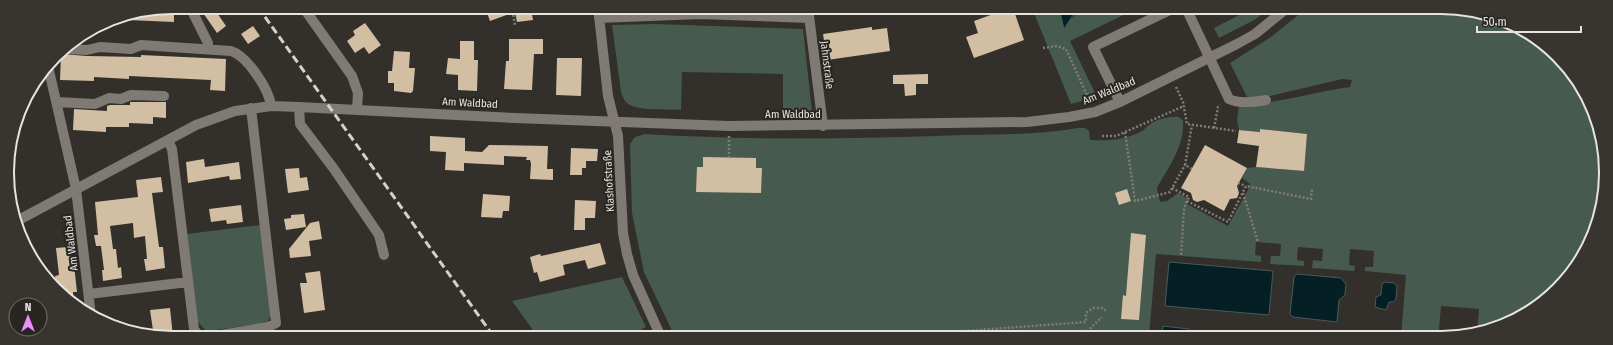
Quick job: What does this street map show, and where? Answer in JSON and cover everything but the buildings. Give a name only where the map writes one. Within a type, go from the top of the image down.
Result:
[{"type":"street","points":[[194,14],[208,43],[208,49]]},
{"type":"street","points":[[308,14],[352,76],[358,92],[357,109]]},
{"type":"street","name":"Klashofstraße","points":[[598,14],[608,96],[618,136],[623,233],[633,275],[658,331]]},
{"type":"street","name":"Jahnstraße","points":[[809,14],[823,126]]},
{"type":"street","points":[[1120,102],[1093,47],[1162,14]]},
{"type":"street","points":[[1189,14],[1229,99],[1233,101],[1246,102],[1266,100]]},
{"type":"street","name":"Am Waldbad","points":[[21,219],[168,140],[219,116],[251,108],[271,106],[357,109],[614,122],[729,126],[823,126],[1027,122],[1095,112],[1120,102],[1255,34],[1280,14]]},
{"type":"street","points":[[73,49],[87,50],[100,47],[131,48],[141,45],[231,51],[240,55],[268,91],[271,106]]},
{"type":"street","name":"Am Waldbad","points":[[50,72],[76,189],[90,308]]},
{"type":"street","points":[[57,102],[95,104],[109,98],[122,99],[131,95],[164,96]]},
{"type":"street","points":[[299,107],[300,124],[334,169],[379,235],[384,255]]},
{"type":"street","points":[[251,108],[276,319],[276,323],[272,326],[253,331]]},
{"type":"street","points":[[168,140],[172,149],[195,331]]},
{"type":"street","points":[[89,294],[188,282]]},
{"type":"path","points":[[513,14],[515,26]]},
{"type":"path","points":[[1043,48],[1057,46],[1066,49],[1095,112]]},
{"type":"path","points":[[1170,76],[1184,106],[1187,124],[1236,131]]},
{"type":"path","points":[[1214,128],[1218,107],[1229,99]]},
{"type":"path","points":[[1102,136],[1116,136],[1184,106]]},
{"type":"path","points":[[1125,132],[1134,200],[1170,192],[1185,165],[1192,125]]},
{"type":"path","points":[[729,126],[729,158]]},
{"type":"path","points":[[1185,165],[1192,169]]},
{"type":"path","points":[[1238,184],[1311,199],[1312,189]]},
{"type":"path","points":[[1187,201],[1228,222],[1246,186]]},
{"type":"path","points":[[1172,188],[1189,197],[1184,208],[1181,256]]},
{"type":"path","points":[[1243,193],[1258,242]]},
{"type":"path","points":[[965,331],[1086,322],[1086,313],[1093,308],[1103,308],[1107,312]]},
{"type":"path","points":[[1087,331],[1102,317]]},
{"type":"green space","points":[[1034,14],[1060,14],[1064,29],[1077,14],[1126,14],[1070,41],[1097,97],[1071,104]]},
{"type":"green space","points":[[1241,14],[1262,14],[1256,19],[1219,38],[1214,28]]},
{"type":"green space","points":[[1300,14],[1451,14],[1482,19],[1511,30],[1545,53],[1560,68],[1583,102],[1594,131],[1599,162],[1598,193],[1591,223],[1578,252],[1560,277],[1545,292],[1520,310],[1491,323],[1477,327],[1479,309],[1441,306],[1439,330],[1453,331],[1402,331],[1406,275],[1365,271],[1365,267],[1373,267],[1374,251],[1350,249],[1349,265],[1355,266],[1354,271],[1312,268],[1313,260],[1322,261],[1323,249],[1298,247],[1297,260],[1304,261],[1304,266],[1270,264],[1271,256],[1280,256],[1281,244],[1256,242],[1255,255],[1261,256],[1261,262],[1156,254],[1150,331],[672,331],[644,272],[632,213],[630,144],[635,137],[645,134],[754,138],[863,138],[1025,134],[1085,128],[1089,131],[1090,140],[1104,140],[1117,139],[1136,134],[1159,120],[1179,117],[1183,121],[1183,130],[1179,148],[1157,188],[1160,202],[1167,201],[1178,193],[1187,198],[1187,204],[1228,226],[1249,188],[1250,184],[1242,178],[1247,168],[1256,167],[1303,171],[1307,134],[1261,129],[1260,132],[1239,130],[1237,120],[1239,105],[1281,100],[1350,87],[1352,80],[1342,79],[1266,97],[1247,97],[1230,63],[1271,37]]},
{"type":"green space","points":[[656,24],[803,29],[812,112],[783,112],[783,74],[682,72],[681,110],[648,109],[635,107],[628,104],[623,98],[621,92],[612,25]]},
{"type":"green space","points":[[261,225],[272,313],[268,321],[259,324],[206,331],[198,322],[187,234]]},
{"type":"green space","points":[[622,277],[646,327],[639,331],[534,331],[512,301]]},
{"type":"water","points":[[1060,14],[1075,14],[1073,15],[1064,29]]},
{"type":"water","points":[[1169,262],[1273,271],[1269,315],[1165,306]]},
{"type":"water","points":[[1297,274],[1341,278],[1346,284],[1345,295],[1339,300],[1337,322],[1293,317],[1290,314],[1294,277]]},
{"type":"water","points":[[1385,282],[1394,283],[1397,286],[1396,299],[1393,302],[1389,302],[1386,310],[1375,307],[1376,297],[1381,295],[1382,284]]},
{"type":"water","points":[[1163,326],[1189,329],[1189,331],[1163,331]]},
{"type":"railway","points":[[263,14],[490,331]]}]
